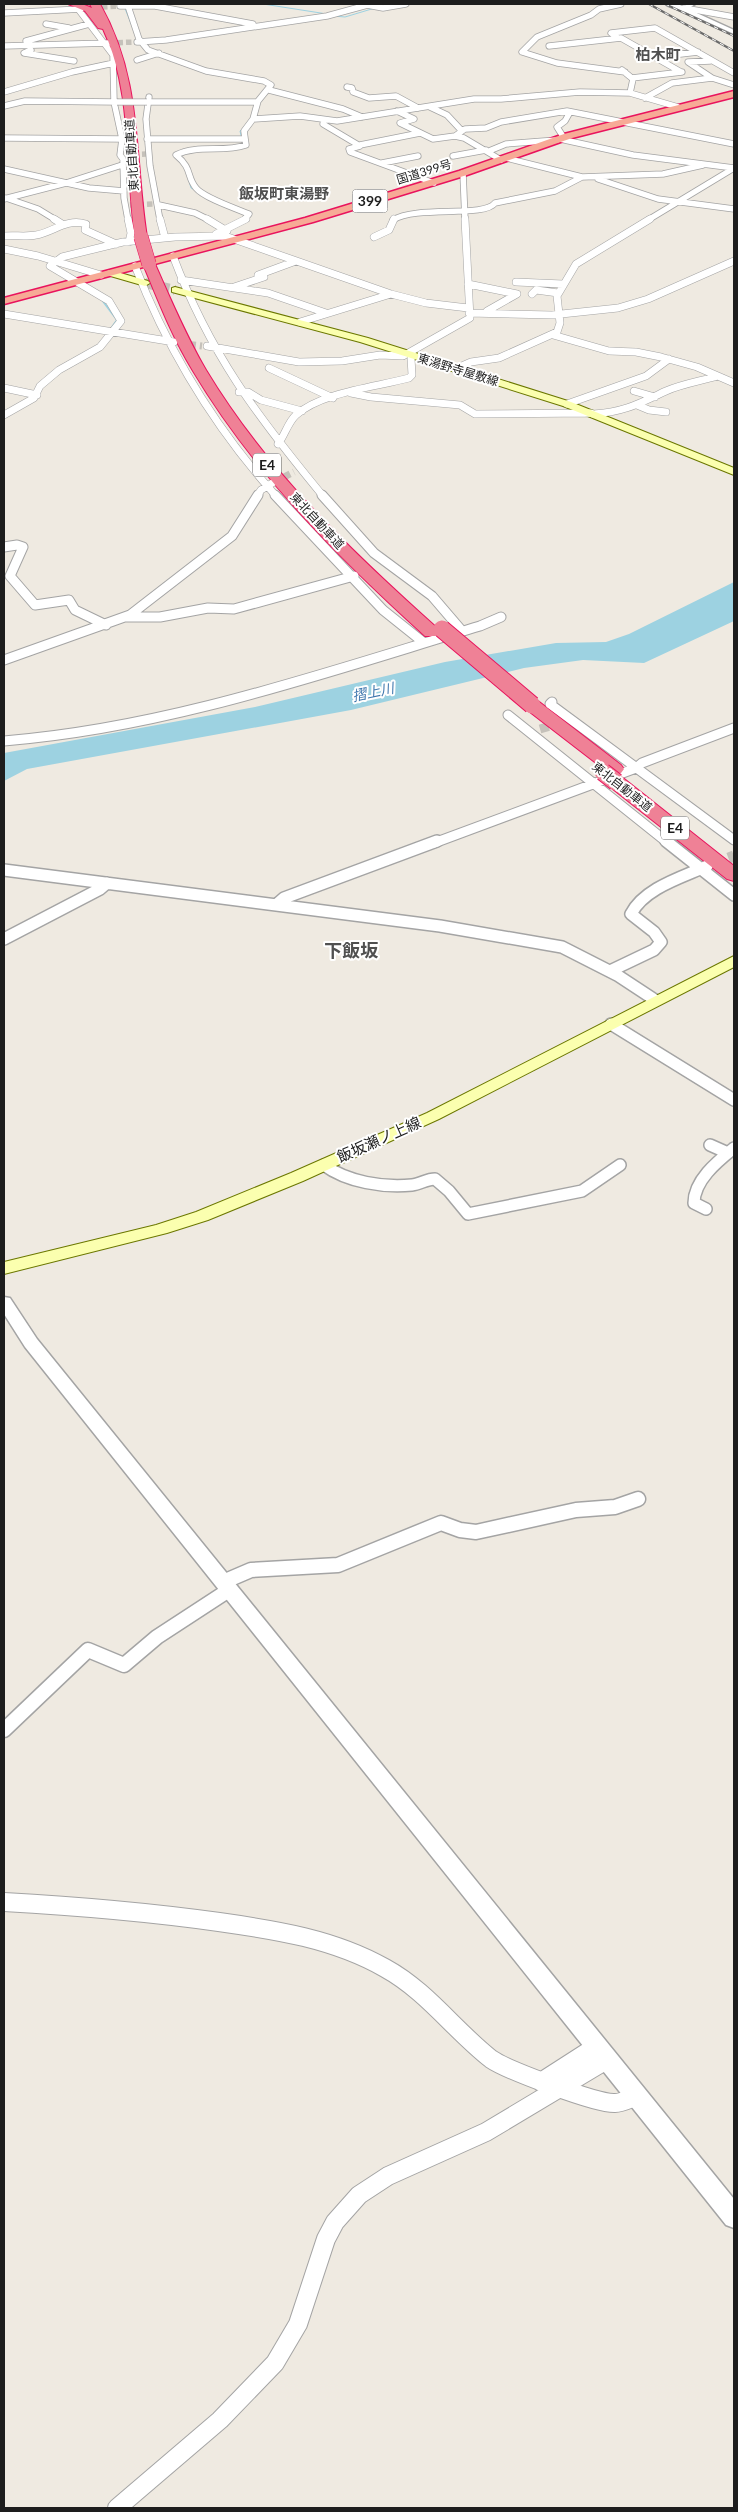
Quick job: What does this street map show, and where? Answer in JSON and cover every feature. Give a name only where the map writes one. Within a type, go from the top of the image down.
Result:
[{"type":"highway","name":"東北自動車道","points":[[95,4],[126,43]]},
{"type":"highway","name":"東北自動車道","points":[[104,4],[126,43],[134,77],[142,186],[136,239],[184,345],[235,425],[263,461],[326,532],[432,635],[521,709],[734,862]]},
{"type":"highway","points":[[119,19],[122,5]]},
{"type":"highway","points":[[75,8],[88,9],[126,43]]},
{"type":"highway","name":"国道399号","points":[[4,301],[236,240],[434,183],[560,139],[734,93]]},
{"type":"highway","name":"東北自動車道","points":[[615,775],[734,875]]},
{"type":"main road","points":[[106,274],[143,283]]},
{"type":"main road","name":"東湯野寺屋敷線","points":[[180,291],[300,322],[567,404],[734,472]]},
{"type":"main road","name":"飯坂瀬ノ上線","points":[[4,1268],[161,1229],[202,1216],[324,1165],[433,1116],[734,960]]},
{"type":"street","points":[[340,4],[360,7]]},
{"type":"street","points":[[7,46],[126,43],[335,15],[369,4],[383,8],[406,4]]},
{"type":"street","points":[[621,4],[599,9],[591,15],[533,40],[523,53],[574,65],[624,71],[632,78],[681,72],[691,73]]},
{"type":"street","points":[[662,4],[683,9],[734,32]]},
{"type":"street","points":[[683,9],[692,4]]},
{"type":"street","points":[[4,106],[25,101],[116,102],[148,100],[255,102],[271,86],[267,82],[206,71],[146,48],[126,43],[89,24],[75,8],[28,5]]},
{"type":"street","points":[[136,239],[131,233],[124,191],[122,139],[116,102],[114,62],[126,43],[139,39],[122,5],[160,6],[263,25]]},
{"type":"street","points":[[4,13],[75,8]]},
{"type":"street","points":[[683,9],[734,17]]},
{"type":"street","points":[[714,13],[732,9]]},
{"type":"street","points":[[46,24],[72,30]]},
{"type":"street","points":[[7,46],[89,24]]},
{"type":"street","points":[[681,72],[610,33],[655,28],[734,73]]},
{"type":"street","points":[[549,46],[618,38]]},
{"type":"street","points":[[533,40],[568,50]]},
{"type":"street","points":[[40,46],[24,53],[74,61]]},
{"type":"street","points":[[655,57],[698,52]]},
{"type":"street","points":[[137,60],[158,54]]},
{"type":"street","points":[[715,62],[700,60],[688,62],[712,77],[734,85]]},
{"type":"street","points":[[86,65],[114,62]]},
{"type":"street","points":[[4,92],[24,88],[69,72],[114,62]]},
{"type":"street","points":[[645,98],[672,83],[734,73]]},
{"type":"street","points":[[630,93],[632,78]]},
{"type":"street","points":[[347,87],[352,88],[353,92],[369,98],[396,96],[418,108]]},
{"type":"street","points":[[269,90],[343,109],[362,117]]},
{"type":"street","points":[[253,119],[295,116],[324,120],[362,117],[474,99],[493,100],[580,92],[630,93],[678,107]]},
{"type":"street","points":[[148,100],[146,119],[148,154],[160,222],[165,237]]},
{"type":"street","points":[[493,100],[517,120]]},
{"type":"street","points":[[202,237],[225,230],[248,218],[248,214],[196,188],[187,164],[176,155],[189,150],[241,147],[246,145],[243,139],[244,131],[253,119],[255,102]]},
{"type":"street","points":[[430,106],[447,115],[461,130]]},
{"type":"street","points":[[397,111],[414,119],[400,123],[433,139]]},
{"type":"street","points":[[454,136],[461,130],[488,127],[550,113],[570,112],[734,144]]},
{"type":"street","points":[[560,139],[557,127],[565,121],[570,112]]},
{"type":"street","points":[[324,120],[322,124],[360,145]]},
{"type":"street","points":[[420,132],[360,145],[348,151],[434,183]]},
{"type":"street","points":[[422,141],[454,136],[470,141],[504,159],[582,177],[676,172],[703,165]]},
{"type":"street","points":[[4,138],[122,139]]},
{"type":"street","points":[[147,139],[243,139]]},
{"type":"street","points":[[453,156],[487,150],[506,144],[560,139],[633,155],[734,168]]},
{"type":"street","points":[[455,144],[470,141]]},
{"type":"street","points":[[381,164],[418,156]]},
{"type":"street","points":[[5,199],[66,183],[122,165]]},
{"type":"street","points":[[455,369],[471,362],[499,358],[553,335],[557,332],[560,315],[556,301],[558,293],[576,264],[681,202],[734,168]]},
{"type":"street","points":[[4,169],[90,188],[124,191]]},
{"type":"street","points":[[202,346],[299,362],[410,355],[465,322],[470,318],[463,173]]},
{"type":"street","points":[[374,237],[389,230],[394,220],[409,214],[482,210],[492,207],[495,203],[555,191],[582,177]]},
{"type":"street","points":[[591,177],[658,199],[734,209]]},
{"type":"street","points":[[5,199],[38,209],[62,224]]},
{"type":"street","points":[[157,205],[182,209],[205,218],[225,230]]},
{"type":"street","points":[[4,236],[38,234],[62,224],[76,222],[84,223],[85,230],[114,243]]},
{"type":"street","points":[[4,415],[34,398],[40,386],[59,370],[94,351],[108,332],[121,321],[109,301],[50,267],[53,260],[114,243],[165,237],[225,236],[391,294],[426,303],[469,310],[532,315],[595,312],[633,304],[661,294],[679,284],[734,261]]},
{"type":"street","points":[[4,249],[106,274]]},
{"type":"street","points":[[173,256],[181,280],[180,291],[211,347],[239,392],[298,471],[375,554],[395,572],[430,595],[462,631]]},
{"type":"street","points":[[232,288],[264,277],[258,275],[267,270],[296,261]]},
{"type":"street","points":[[147,264],[143,283],[168,342],[206,405],[270,484],[385,613],[432,635]]},
{"type":"street","points":[[181,280],[268,293],[326,313]]},
{"type":"street","points":[[516,282],[563,284]]},
{"type":"street","points":[[468,284],[517,294],[487,311]]},
{"type":"street","points":[[532,294],[536,290],[558,293]]},
{"type":"street","points":[[300,322],[326,313],[364,305],[391,294]]},
{"type":"street","points":[[4,314],[178,343]]},
{"type":"street","points":[[553,335],[609,352],[636,352],[669,359],[734,383]]},
{"type":"street","points":[[278,444],[294,417],[302,411],[333,398],[408,378],[412,375],[410,355]]},
{"type":"street","points":[[567,404],[646,376],[669,359]]},
{"type":"street","points":[[283,374],[305,366],[299,362]]},
{"type":"street","points":[[269,368],[333,398]]},
{"type":"street","points":[[351,393],[371,398],[460,405],[475,414],[610,414],[637,405],[655,396],[718,376]]},
{"type":"street","points":[[4,388],[35,394]]},
{"type":"street","points":[[634,391],[655,396]]},
{"type":"street","points":[[239,392],[248,392],[261,400],[302,411]]},
{"type":"street","points":[[637,405],[649,410],[666,412]]},
{"type":"street","points":[[4,660],[126,617],[232,536],[261,490],[270,484]]},
{"type":"street","points":[[4,547],[17,545],[23,548],[10,576],[35,605],[69,600],[75,610],[106,625]]},
{"type":"street","points":[[126,617],[160,617],[208,608],[234,609],[354,576]]},
{"type":"street","points":[[4,742],[55,737],[217,705],[432,635],[462,631],[501,617]]},
{"type":"street","points":[[552,702],[550,704],[568,721],[701,869],[734,895]]},
{"type":"street","points":[[521,709],[529,733],[615,775],[734,840]]},
{"type":"street","points":[[276,905],[284,898],[615,775],[734,728]]},
{"type":"street","points":[[529,733],[540,729]]},
{"type":"street","points":[[610,971],[654,950],[661,942],[654,932],[631,914],[633,909],[656,890],[713,864]]},
{"type":"street","points":[[4,870],[440,926],[562,947],[610,971],[655,1000]]},
{"type":"street","points":[[4,939],[100,889],[107,883]]},
{"type":"street","points":[[611,1024],[734,1100]]},
{"type":"street","points":[[710,1145],[731,1150]]},
{"type":"street","points":[[706,1209],[694,1203],[693,1199],[706,1176],[731,1150]]},
{"type":"street","points":[[324,1165],[328,1170],[351,1179],[406,1185],[435,1179],[449,1190],[468,1214],[582,1191],[620,1165]]},
{"type":"street","points":[[4,1302],[31,1344],[734,2217]]},
{"type":"street","points":[[4,1730],[88,1650],[124,1665],[156,1637],[251,1570],[338,1565],[441,1523],[460,1530],[476,1532],[576,1510],[615,1507],[638,1499]]},
{"type":"street","points":[[4,1902],[141,1911],[260,1928],[316,1939],[362,1955],[405,1980],[490,2058],[550,2085],[615,2103],[637,2096]]},
{"type":"street","points":[[117,2508],[196,2441],[273,2367],[302,2319],[313,2270],[321,2247],[347,2207],[360,2194],[386,2176],[467,2142],[526,2110],[550,2085],[603,2053]]},
{"type":"water","name":"摺上川","points":[[734,582],[734,621],[644,663],[583,660],[524,668],[351,710],[27,769],[4,781],[4,753],[255,707],[445,662],[556,643],[606,642],[629,634]]},
{"type":"waterway","points":[[263,4],[327,14]]},
{"type":"waterway","points":[[124,6],[132,26]]},
{"type":"waterway","points":[[333,16],[345,17],[375,8]]},
{"type":"waterway","points":[[242,140],[240,131],[245,126]]},
{"type":"waterway","points":[[189,181],[191,188],[198,192]]},
{"type":"waterway","points":[[102,300],[117,320],[112,327]]},
{"type":"tunnel","points":[[85,8],[120,6]]},
{"type":"tunnel","points":[[109,43],[135,42]]},
{"type":"tunnel","points":[[125,155],[146,154]]},
{"type":"tunnel","points":[[130,205],[153,204]]},
{"type":"tunnel","points":[[145,283],[175,290]]},
{"type":"tunnel","points":[[178,343],[202,346]]},
{"type":"tunnel","points":[[274,482],[294,472]]},
{"type":"tunnel","points":[[540,729],[564,722]]},
{"type":"tunnel","points":[[713,864],[734,856]]},
{"type":"railway","points":[[649,4],[734,51]]},
{"type":"railway","points":[[665,4],[734,36]]},
{"type":"district","name":"柏木町","points":[[658,55]]},
{"type":"district","name":"飯坂町東湯野","points":[[284,194]]},
{"type":"district","name":"下飯坂","points":[[351,951]]}]
